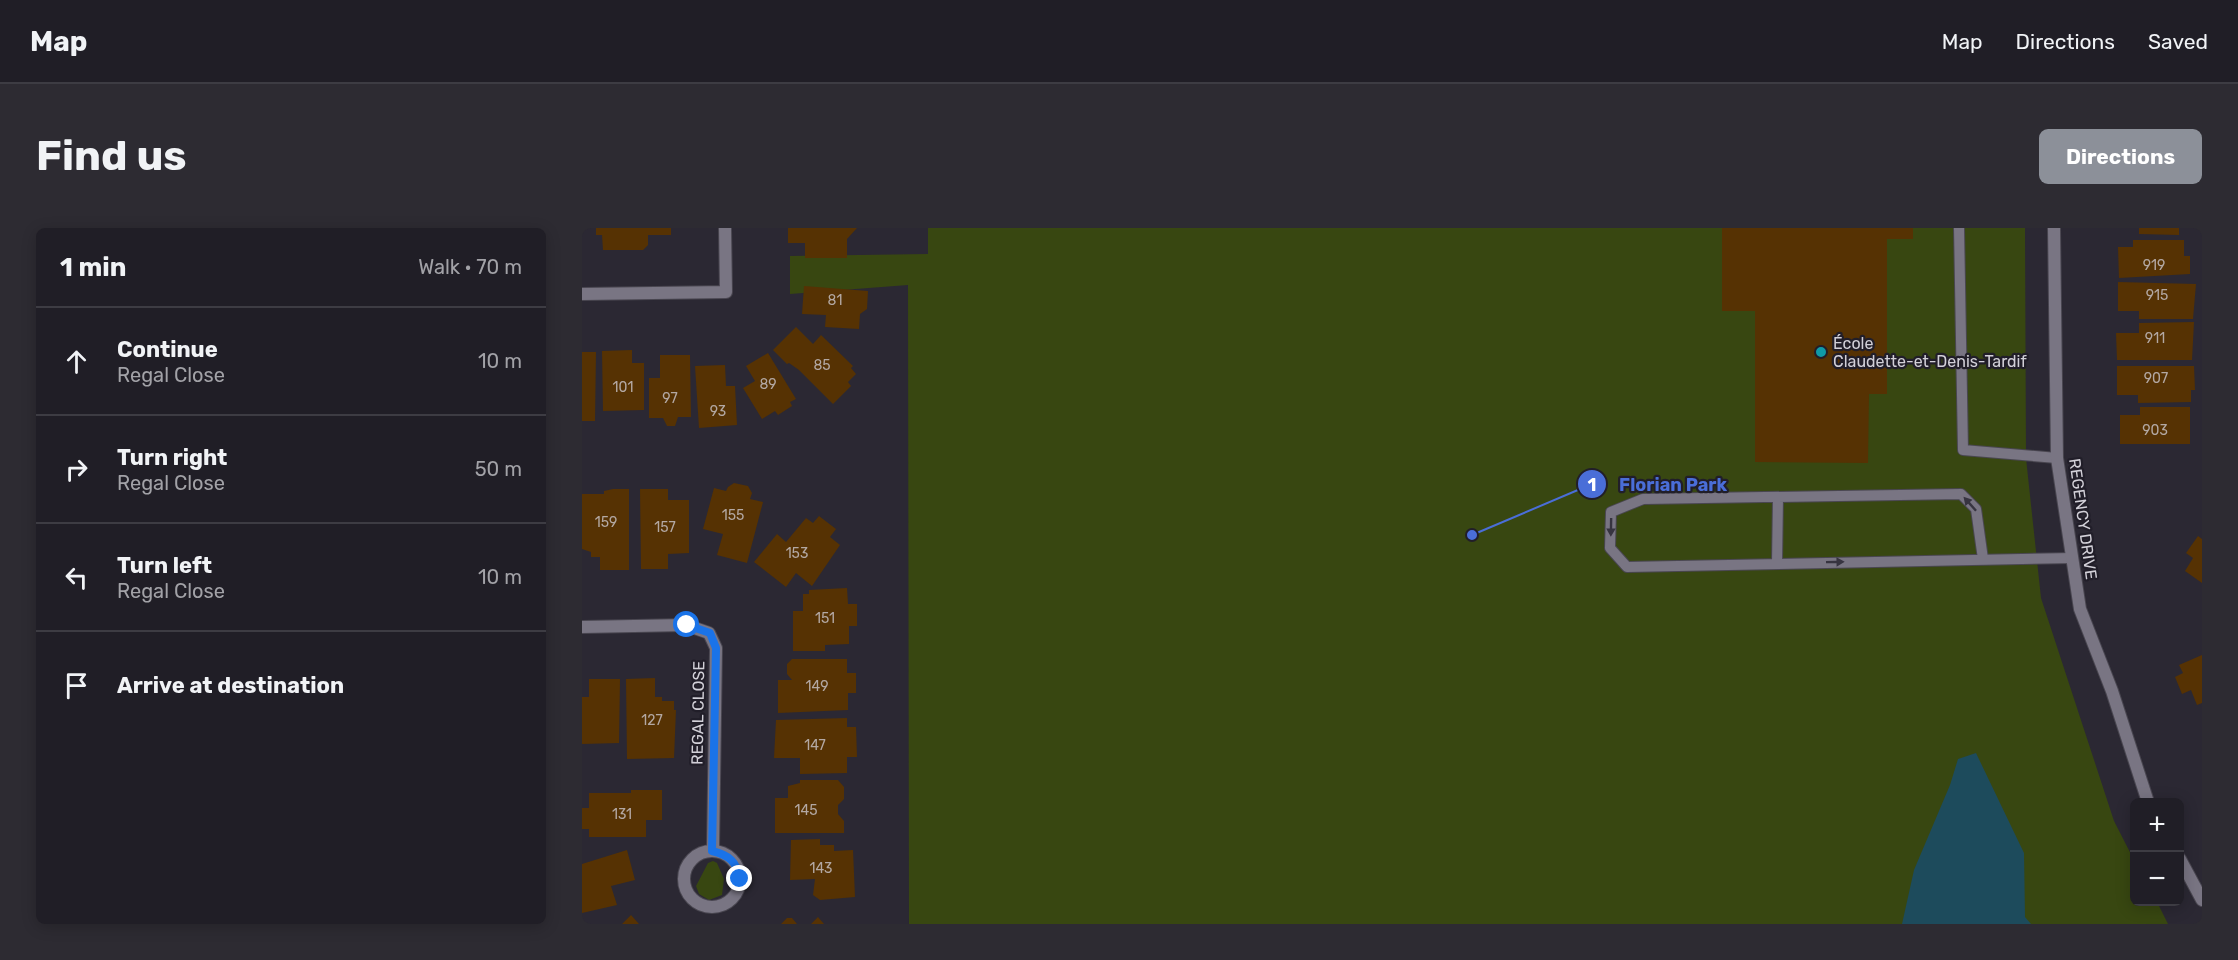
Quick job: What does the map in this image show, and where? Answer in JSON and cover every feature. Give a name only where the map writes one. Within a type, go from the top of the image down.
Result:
[{"type":"street","points":[[582,294],[726,292],[725,228]]},
{"type":"street","name":"REGENCY DRIVE","points":[[2054,228],[2057,458],[2080,609],[2112,691],[2147,798]]},
{"type":"street","name":"REGAL CLOSE","points":[[582,627],[687,625],[710,633],[716,648],[712,851]]},
{"type":"street","points":[[712,851],[729,857],[735,863],[740,879],[738,888],[729,902],[711,907],[702,905],[687,892],[684,873],[694,858],[712,851]]},
{"type":"street","points":[[2184,866],[2202,900]]},
{"type":"lane","points":[[1959,228],[1963,450],[2057,458]]},
{"type":"lane","points":[[1983,560],[1976,509],[1961,494],[1643,500],[1611,512],[1610,548],[1627,567],[1983,560],[2073,558]]},
{"type":"lane","points":[[1777,564],[1778,497]]},
{"type":"green space","points":[[928,228],[2025,228],[2026,458],[2041,598],[2114,821],[2130,852],[2130,906],[2159,906],[2168,924],[909,924],[908,285],[790,294],[790,256],[928,254]]},
{"type":"green space","points":[[713,861],[717,863],[724,879],[722,895],[709,900],[699,894],[696,886],[708,863]]},
{"type":"water","points":[[1976,753],[2024,853],[2025,917],[2031,924],[1902,924],[1914,870],[1950,785],[1958,759]]},
{"type":"building","points":[[596,228],[671,228],[671,235],[648,235],[648,245],[643,250],[603,250],[602,235],[596,235]]},
{"type":"building","points":[[788,228],[857,228],[847,239],[847,258],[805,258],[805,243],[788,243]]},
{"type":"building","name":"École Claudette-et-Denis-Tardif","points":[[1722,228],[1913,228],[1913,239],[1887,239],[1887,394],[1869,394],[1868,463],[1755,462],[1755,311],[1722,311]]},
{"type":"building","points":[[2139,228],[2179,228],[2179,235],[2139,234]]},
{"type":"building","points":[[2133,240],[2184,240],[2184,256],[2190,256],[2190,274],[2119,278],[2118,247],[2133,247]]},
{"type":"building","points":[[2118,282],[2196,284],[2193,319],[2139,319],[2139,311],[2118,311]]},
{"type":"building","points":[[804,286],[868,291],[867,309],[860,314],[859,329],[825,327],[826,315],[802,314]]},
{"type":"building","points":[[2194,322],[2192,360],[2117,360],[2116,333],[2139,333],[2139,323]]},
{"type":"building","points":[[796,327],[813,344],[821,335],[853,366],[851,368],[856,374],[848,382],[851,386],[833,404],[799,370],[787,364],[773,350]]},
{"type":"building","points":[[632,350],[632,363],[644,363],[644,410],[603,411],[602,351]]},
{"type":"building","points":[[582,352],[596,352],[595,421],[582,421]]},
{"type":"building","points":[[768,353],[796,399],[790,402],[792,406],[778,415],[775,411],[762,419],[743,388],[755,381],[746,366]]},
{"type":"building","points":[[660,355],[690,355],[691,417],[678,417],[675,426],[667,426],[663,418],[649,418],[649,378],[660,378]]},
{"type":"building","points":[[725,365],[726,386],[735,386],[737,425],[699,428],[695,366]]},
{"type":"building","points":[[2117,366],[2194,366],[2195,390],[2191,390],[2191,402],[2138,403],[2138,395],[2117,395]]},
{"type":"building","points":[[2140,407],[2190,407],[2190,444],[2120,444],[2120,415],[2140,415]]},
{"type":"building","points":[[734,483],[748,486],[752,493],[750,499],[763,502],[747,563],[717,555],[723,534],[703,529],[714,488],[726,491]]},
{"type":"building","points":[[629,489],[629,570],[600,570],[600,557],[591,557],[591,552],[582,549],[582,494],[604,494],[604,491]]},
{"type":"building","points":[[640,489],[668,489],[668,500],[689,500],[689,553],[668,554],[668,569],[641,569]]},
{"type":"building","points":[[819,516],[836,529],[830,537],[840,545],[812,586],[796,573],[786,587],[754,562],[777,534],[786,542],[806,518],[813,523]]},
{"type":"building","points":[[2198,536],[2202,539],[2202,583],[2185,571],[2193,558],[2186,553]]},
{"type":"building","points":[[847,588],[848,604],[857,604],[857,626],[849,626],[849,644],[825,645],[825,651],[793,651],[793,611],[803,611],[803,594],[809,594],[809,590]]},
{"type":"building","points":[[2202,655],[2202,703],[2197,705],[2191,690],[2182,694],[2175,677],[2183,673],[2179,665]]},
{"type":"building","points":[[792,659],[847,659],[847,673],[856,673],[856,693],[848,693],[848,710],[778,713],[778,680],[792,680],[787,674],[787,664]]},
{"type":"building","points":[[655,678],[655,697],[662,697],[662,701],[674,701],[674,710],[676,710],[674,758],[627,759],[626,679]]},
{"type":"building","points":[[589,679],[620,679],[619,743],[582,744],[582,697],[589,697]]},
{"type":"building","points":[[847,718],[847,727],[856,727],[857,757],[847,757],[847,773],[800,774],[800,758],[774,758],[776,720]]},
{"type":"building","points":[[800,780],[838,780],[844,787],[844,799],[838,805],[838,814],[844,821],[844,833],[775,833],[775,798],[788,798],[788,786],[800,783]]},
{"type":"building","points":[[631,790],[662,790],[662,820],[646,820],[646,837],[589,837],[589,829],[582,829],[582,808],[589,808],[589,793],[631,793]]},
{"type":"building","points":[[820,839],[820,845],[834,845],[834,851],[853,850],[855,897],[820,900],[813,895],[815,879],[790,880],[791,840]]},
{"type":"building","points":[[627,850],[635,880],[611,886],[617,905],[582,913],[582,864]]},
{"type":"building","points":[[631,915],[639,924],[622,924]]},
{"type":"building","points":[[818,917],[824,924],[811,924]]},
{"type":"building","points":[[787,918],[792,918],[797,924],[781,924]]},
{"type":"place","name":"École Claudette-et-Denis-Tardif","points":[[1821,352]]},
{"type":"place","name":"Florian Park","points":[[1472,535]]},
{"type":"route","points":[[687,625],[710,633],[716,648],[712,851],[729,857],[735,863],[740,879]]}]
